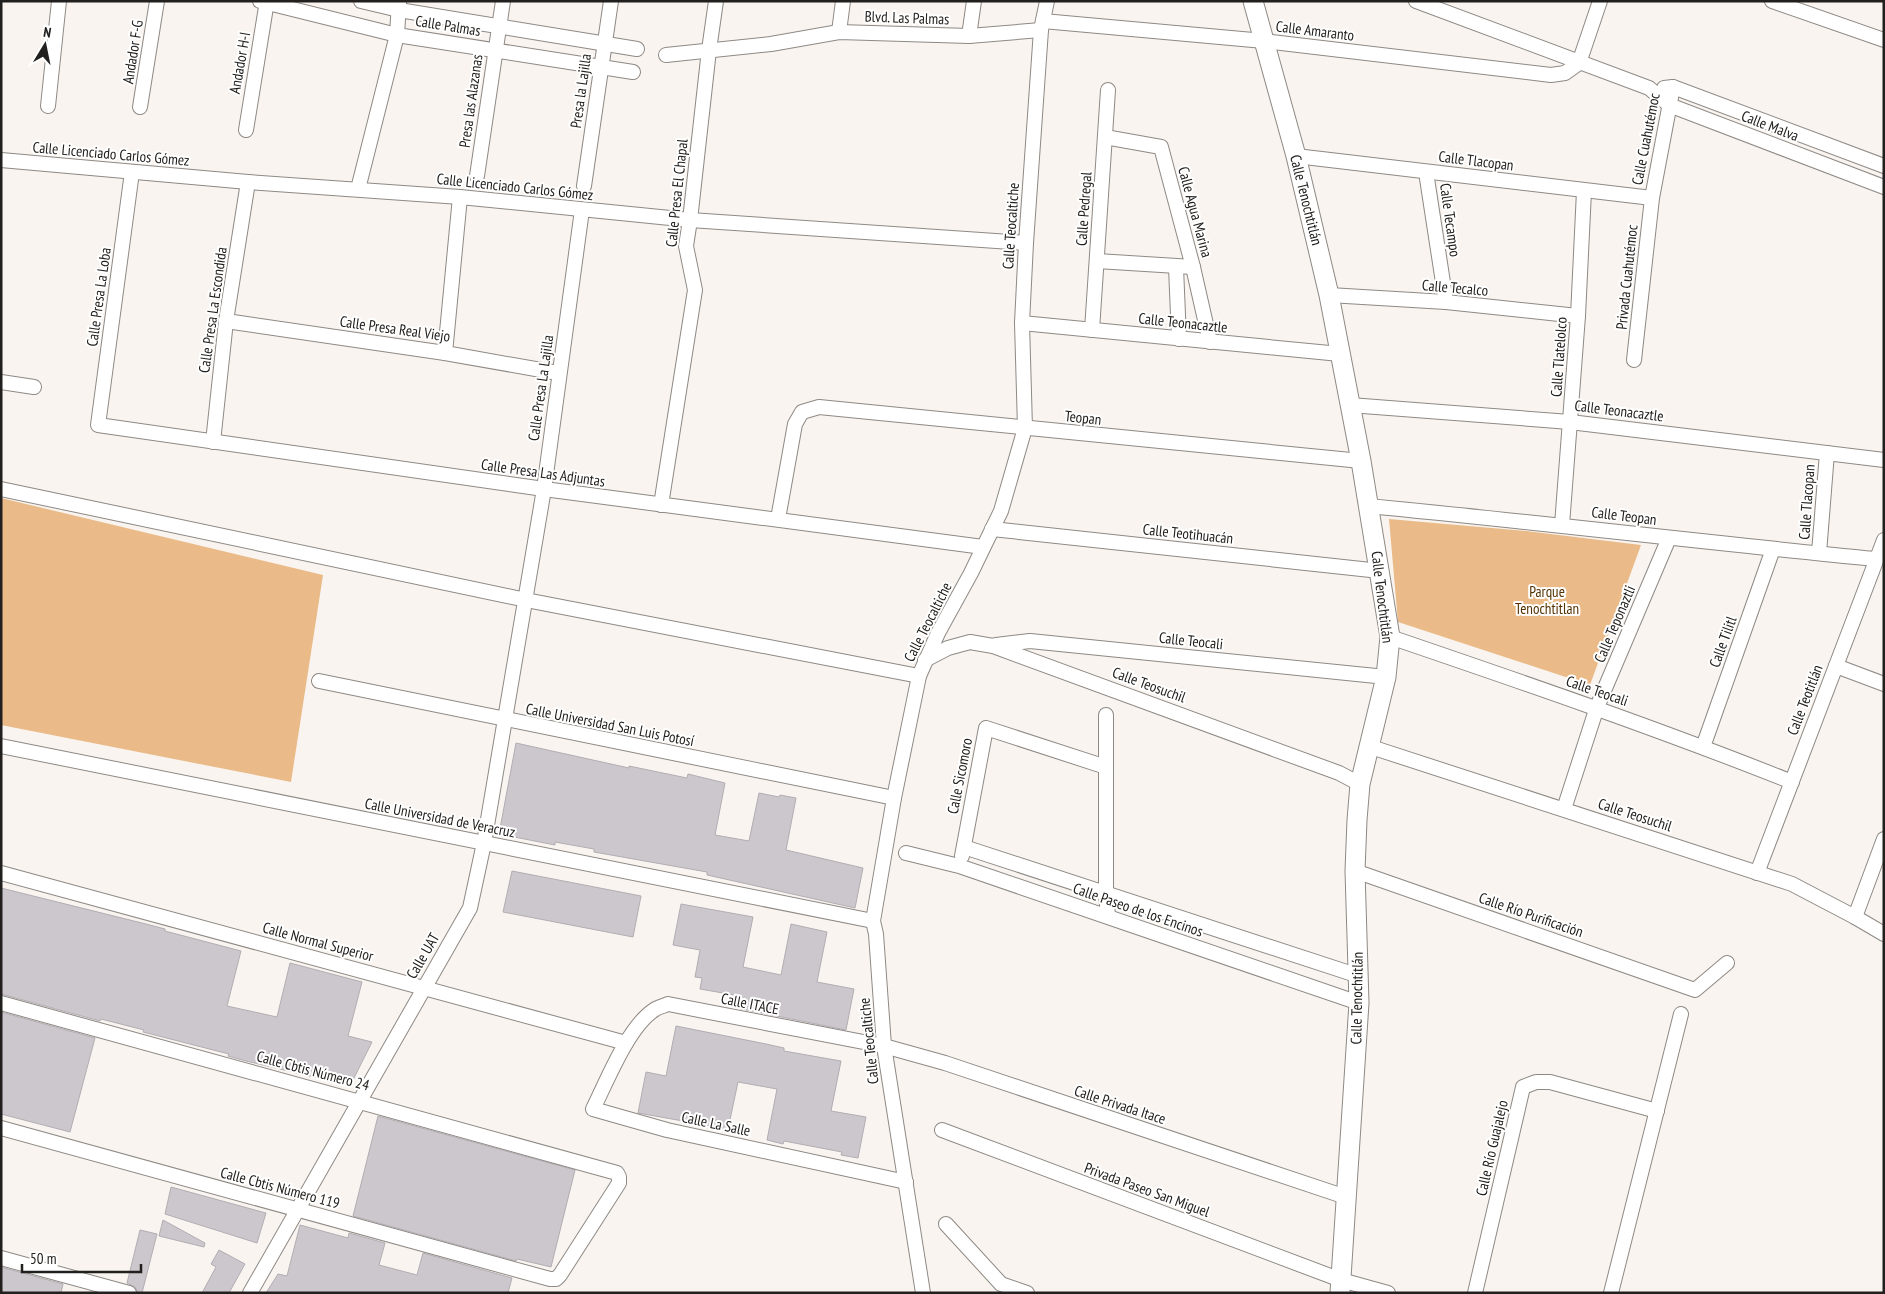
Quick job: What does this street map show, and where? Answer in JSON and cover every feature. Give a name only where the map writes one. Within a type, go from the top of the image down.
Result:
[{"type":"street","points":[[48,106],[59,1]]},
{"type":"street","name":"Andador F-G","points":[[140,107],[157,1]]},
{"type":"street","name":"Calle Palmas","points":[[361,1],[399,6],[499,26],[637,49]]},
{"type":"street","name":"Presa las Alazanas","points":[[477,176],[503,1]]},
{"type":"street","name":"Presa la Lajilla","points":[[584,186],[611,1]]},
{"type":"street","name":"Calle Presa El Chapal","points":[[661,505],[695,290],[686,246],[716,1]]},
{"type":"street","points":[[839,32],[842,1]]},
{"type":"street","points":[[970,36],[974,1]]},
{"type":"street","name":"Calle Teocaltiche","points":[[923,1293],[884,1046],[876,934],[873,921],[894,798],[919,676],[925,660],[1000,511],[1025,428],[1022,324],[1026,243],[1042,26],[1047,1]]},
{"type":"street","name":"Calle Tenochtitlán","points":[[1253,1],[1296,156],[1329,295],[1361,461],[1390,637],[1386,677],[1360,784],[1355,871],[1359,1003],[1341,1286]]},
{"type":"street","name":"Calle Malva","points":[[1416,1],[1649,88],[1669,105],[1884,186]]},
{"type":"street","points":[[1579,63],[1600,1]]},
{"type":"street","points":[[1772,1],[1884,40]]},
{"type":"street","name":"Calle Palmas","points":[[265,2],[397,35],[633,72]]},
{"type":"street","name":"Andador H-I","points":[[246,130],[265,2]]},
{"type":"street","points":[[358,189],[397,35],[399,6]]},
{"type":"street","name":"Blvd. Las Palmas","points":[[709,50],[771,44],[839,32],[970,36],[1042,26]]},
{"type":"street","name":"Calle Amaranto","points":[[1042,26],[1264,41],[1551,75],[1565,73],[1579,63]]},
{"type":"street","points":[[666,55],[709,50]]},
{"type":"street","name":"Calle Malva","points":[[1649,88],[1673,87],[1884,166]]},
{"type":"street","name":"Calle Cuahutémoc","points":[[1652,198],[1673,87]]},
{"type":"street","name":"Calle Pedregal","points":[[1092,330],[1108,90]]},
{"type":"street","name":"Calle Agua Marina","points":[[1105,137],[1161,147],[1193,267],[1210,342]]},
{"type":"street","name":"Calle Tlacopan","points":[[1296,156],[1652,198]]},
{"type":"street","name":"Calle Licenciado Carlos Gómez","points":[[1,160],[248,182],[460,197],[690,220],[1026,243]]},
{"type":"street","name":"Calle Presa La Loba","points":[[98,425],[132,172]]},
{"type":"street","name":"Calle Tecampo","points":[[1426,172],[1446,302]]},
{"type":"street","name":"Calle Presa La Escondida","points":[[213,442],[226,321],[248,182]]},
{"type":"street","name":"Calle Tlatelolco","points":[[1562,524],[1578,316],[1584,191]]},
{"type":"street","points":[[445,353],[460,197]]},
{"type":"street","name":"Privada Cuahutémoc","points":[[1634,360],[1652,198]]},
{"type":"street","name":"Calle Presa La Lajilla","points":[[526,600],[544,490],[558,373],[582,210]]},
{"type":"street","points":[[1097,261],[1193,267]]},
{"type":"street","points":[[1176,267],[1179,339]]},
{"type":"street","name":"Calle Tecalco","points":[[1329,295],[1446,302],[1578,316]]},
{"type":"street","name":"Calle Presa Real Viejo","points":[[226,321],[445,353],[558,373]]},
{"type":"street","name":"Calle Teonacaztle","points":[[1022,324],[1340,354]]},
{"type":"street","points":[[1,382],[34,386]]},
{"type":"street","name":"Calle Teonacaztle","points":[[1350,405],[1570,422],[1884,460]]},
{"type":"street","name":"Teopan","points":[[778,519],[795,424],[802,412],[820,407],[1361,461]]},
{"type":"street","name":"Calle Presa Las Adjuntas","points":[[98,425],[544,490],[983,547]]},
{"type":"street","name":"Calle Tlacopan","points":[[1819,554],[1827,453]]},
{"type":"street","points":[[1,489],[526,600],[919,676]]},
{"type":"street","name":"Calle Teopan","points":[[1368,506],[1562,524],[1669,538],[1876,559]]},
{"type":"street","name":"Calle Teotihuacán","points":[[992,529],[1380,571]]},
{"type":"street","name":"Calle Teponaztli","points":[[1564,809],[1597,708],[1669,538]]},
{"type":"street","name":"Calle Teotitlán","points":[[1757,872],[1884,540]]},
{"type":"street","name":"Calle Tilitl","points":[[1703,747],[1774,549]]},
{"type":"street","name":"Calle UAT","points":[[250,1293],[470,908],[484,843],[526,600]]},
{"type":"street","name":"Calle Teocali","points":[[1390,637],[1597,708],[1792,782]]},
{"type":"street","name":"Calle Teocali","points":[[993,646],[1030,641],[1386,677]]},
{"type":"street","name":"Calle Teosuchil","points":[[925,660],[948,648],[970,642],[993,646],[1339,773],[1360,784]]},
{"type":"street","points":[[1836,666],[1884,684]]},
{"type":"street","name":"Calle Universidad San Luis Potosí","points":[[319,681],[894,798]]},
{"type":"street","points":[[1106,715],[1106,894],[1108,916]]},
{"type":"street","name":"Calle Sicomoro","points":[[959,866],[986,728],[1106,767]]},
{"type":"street","name":"Calle Universidad de Veracruz","points":[[1,746],[873,921]]},
{"type":"street","name":"Calle Teosuchil","points":[[1368,746],[1792,884],[1884,934]]},
{"type":"street","points":[[1855,917],[1884,839]]},
{"type":"street","name":"Calle Paseo de los Encinos","points":[[964,847],[1359,976]]},
{"type":"street","name":"Calle Paseo de los Encinos","points":[[906,853],[959,866],[1359,1003]]},
{"type":"street","name":"Calle Río Purificación","points":[[1355,871],[1696,990],[1727,963]]},
{"type":"street","name":"Calle Normal Superior","points":[[1,873],[626,1043]]},
{"type":"street","points":[[1302,983],[1310,960]]},
{"type":"street","name":"Calle Cbtis Número 24","points":[[1,1003],[359,1100],[617,1173],[619,1183],[560,1275],[556,1279],[550,1279]]},
{"type":"street","name":"Calle ITACE","points":[[626,1043],[634,1031],[654,1010],[668,1004],[884,1046]]},
{"type":"street","points":[[1611,1293],[1682,1014]]},
{"type":"street","name":"Calle La Salle","points":[[626,1043],[593,1109],[667,1130],[906,1182]]},
{"type":"street","name":"Calle Privada Itace","points":[[884,1046],[945,1063],[1346,1197]]},
{"type":"street","name":"Calle Río Guajalejo","points":[[1475,1293],[1523,1087],[1536,1082],[1550,1082],[1657,1111]]},
{"type":"street","name":"Calle Cbtis Número 119","points":[[1,1128],[550,1279]]},
{"type":"street","name":"Privada Paseo San Miguel","points":[[942,1130],[1341,1286],[1388,1293]]},
{"type":"street","points":[[946,1224],[1003,1288],[1027,1293]]},
{"type":"street","points":[[1,1258],[129,1293]]},
{"type":"green space","points":[[1,498],[323,575],[291,782],[1,725]]},
{"type":"green space","name":"Parque Tenochtitlan","points":[[1389,519],[1526,531],[1641,545],[1590,685],[1398,622]]},
{"type":"building","points":[[516,743],[629,768],[629,766],[687,778],[688,774],[725,783],[715,835],[749,841],[759,793],[796,798],[786,850],[863,868],[855,908],[707,875],[707,872],[594,852],[594,849],[555,842],[555,845],[499,834]]},
{"type":"building","points":[[512,871],[641,896],[633,937],[503,912]]},
{"type":"building","points":[[1,888],[146,924],[165,929],[165,931],[241,951],[227,1006],[277,1017],[290,963],[362,982],[348,1036],[372,1042],[351,1084],[335,1080],[335,1082],[246,1061],[228,1056],[229,1054],[143,1032],[144,1030],[101,1019],[100,1021],[1,994]]},
{"type":"building","points":[[681,904],[753,917],[743,967],[781,975],[791,924],[827,932],[817,982],[854,989],[846,1030],[737,1008],[740,996],[700,989],[702,978],[695,977],[700,950],[673,945]]},
{"type":"building","points":[[1,1012],[95,1038],[70,1132],[1,1114]]},
{"type":"building","points":[[676,1026],[784,1048],[784,1051],[841,1061],[831,1111],[866,1117],[858,1158],[841,1155],[842,1152],[784,1141],[783,1144],[767,1140],[777,1089],[738,1082],[728,1129],[638,1113],[646,1072],[666,1076]]},
{"type":"building","points":[[378,1116],[575,1170],[551,1267],[517,1259],[516,1261],[353,1216]]},
{"type":"building","points":[[171,1187],[266,1213],[257,1243],[165,1214]]},
{"type":"building","points":[[163,1220],[205,1243],[204,1247],[159,1236]]},
{"type":"building","points":[[300,1225],[348,1238],[349,1233],[385,1243],[379,1265],[417,1275],[423,1253],[512,1278],[508,1293],[266,1293],[278,1274],[287,1276]]},
{"type":"building","points":[[140,1230],[157,1234],[142,1293],[138,1293],[135,1287],[127,1283]]},
{"type":"building","points":[[219,1250],[245,1264],[229,1293],[202,1293],[216,1267],[211,1264]]},
{"type":"building","points":[[1,1267],[63,1284],[61,1293],[1,1293]]}]
